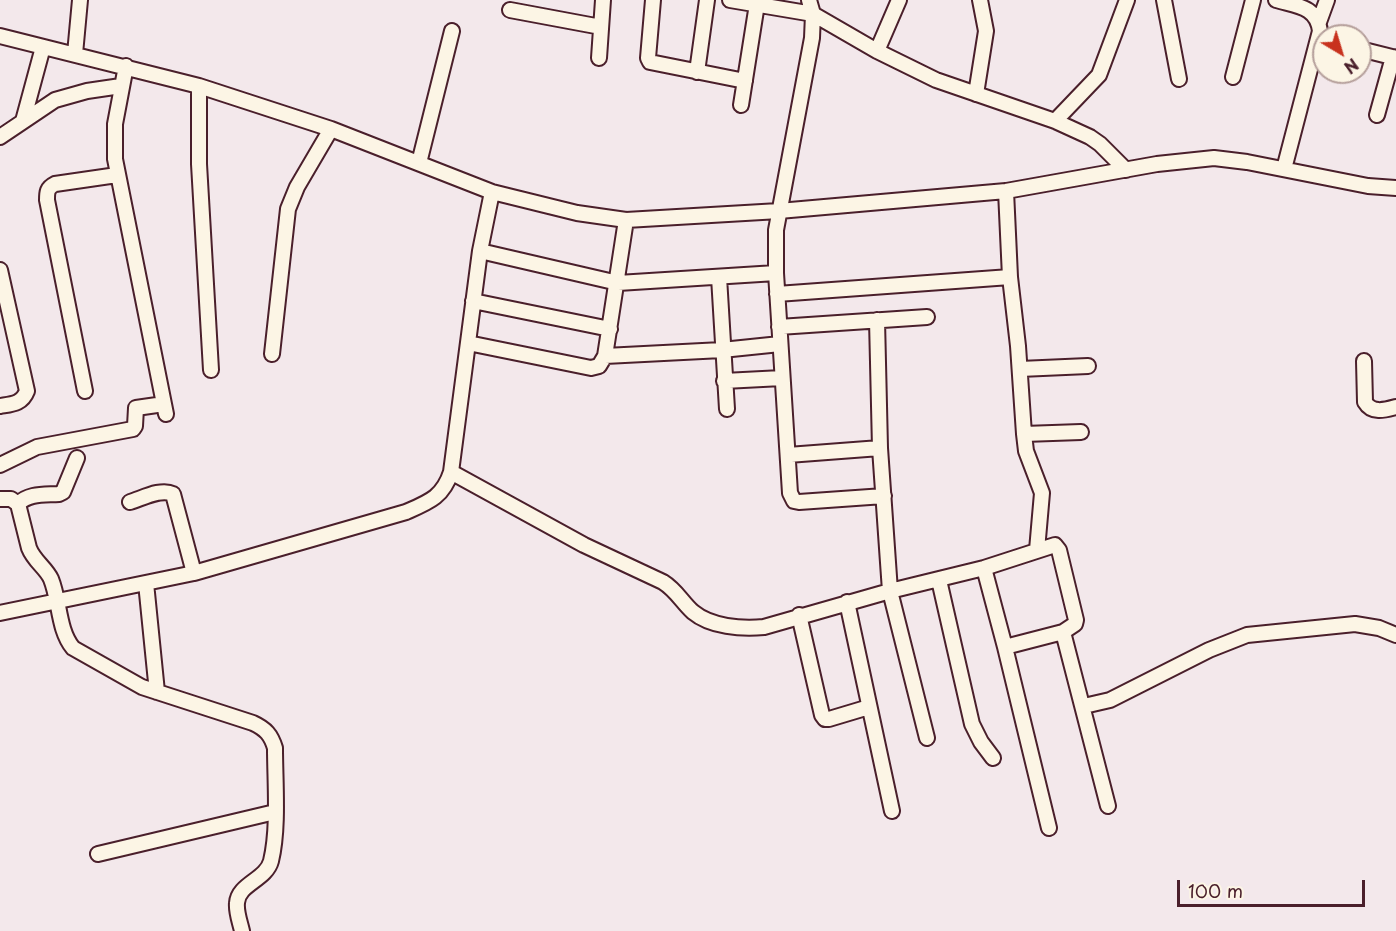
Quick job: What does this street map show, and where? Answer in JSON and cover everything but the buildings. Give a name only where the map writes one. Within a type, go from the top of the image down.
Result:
[{"type":"street","points":[[75,54],[80,0]]},
{"type":"street","points":[[599,58],[603,0]]},
{"type":"street","points":[[653,0],[648,58],[650,63],[744,81]]},
{"type":"street","points":[[697,72],[707,0]]},
{"type":"street","points":[[730,0],[813,14],[877,51],[936,80],[1055,121],[1095,140],[1126,170]]},
{"type":"street","points":[[809,0],[813,14],[812,38],[776,230],[777,294],[790,493],[794,501],[884,496]]},
{"type":"street","points":[[877,51],[899,0]]},
{"type":"street","points":[[976,94],[986,31],[980,0]]},
{"type":"street","points":[[1055,121],[1099,75],[1127,0]]},
{"type":"street","points":[[1164,0],[1179,79]]},
{"type":"street","points":[[1233,77],[1253,0]]},
{"type":"street","points":[[1275,0],[1306,9],[1319,22]]},
{"type":"street","points":[[1319,22],[1327,0]]},
{"type":"street","points":[[741,105],[757,4]]},
{"type":"street","points":[[510,10],[602,27]]},
{"type":"street","points":[[419,163],[452,31]]},
{"type":"street","points":[[0,36],[199,86],[331,129],[492,192],[577,213],[626,220],[779,211],[1006,191],[1157,164],[1214,158],[1368,186],[1396,188]]},
{"type":"street","points":[[23,121],[43,47]]},
{"type":"street","points":[[1372,52],[1394,58],[1377,116]]},
{"type":"street","points":[[0,465],[44,445],[134,429],[136,408],[139,406],[165,409],[115,159],[115,124],[126,66]]},
{"type":"street","points":[[1284,169],[1312,71]]},
{"type":"street","points":[[0,137],[55,100],[70,94],[121,86]]},
{"type":"street","points":[[199,86],[198,140],[211,370]]},
{"type":"street","points":[[272,354],[288,208],[297,187],[331,129]]},
{"type":"street","points":[[85,392],[47,192],[50,186],[55,184],[117,174]]},
{"type":"street","points":[[1006,191],[1010,277],[1026,451],[1042,493],[1037,550]]},
{"type":"street","points":[[0,613],[194,573],[406,512],[439,495],[447,484],[451,472],[472,301],[492,192]]},
{"type":"street","points":[[468,343],[591,368],[599,366],[605,356],[610,329],[626,220]]},
{"type":"street","points":[[480,250],[618,283],[776,273]]},
{"type":"street","points":[[0,270],[27,391],[22,401],[0,406]]},
{"type":"street","points":[[719,277],[727,409]]},
{"type":"street","points":[[777,294],[1010,277]]},
{"type":"street","points":[[472,301],[610,329]]},
{"type":"street","points":[[779,327],[927,317]]},
{"type":"street","points":[[877,320],[880,448],[890,591],[927,738]]},
{"type":"street","points":[[605,356],[722,350],[780,344]]},
{"type":"street","points":[[1364,361],[1365,402],[1368,407],[1373,410],[1396,407]]},
{"type":"street","points":[[1020,369],[1088,366]]},
{"type":"street","points":[[724,381],[782,378]]},
{"type":"street","points":[[1024,434],[1081,432]]},
{"type":"street","points":[[788,455],[880,448]]},
{"type":"street","points":[[18,504],[27,497],[63,492],[77,458]]},
{"type":"street","points":[[451,472],[584,545],[663,582],[702,618],[748,629],[764,627],[847,602],[984,568],[1055,545],[1059,550],[1076,620],[1072,628],[1063,632],[1005,646]]},
{"type":"street","points":[[130,502],[162,492],[173,494],[194,573]]},
{"type":"street","points":[[0,499],[11,499],[18,504],[32,555],[49,575],[66,637],[73,648],[129,680],[158,692],[253,723],[268,732],[275,748],[275,812],[271,864],[261,878],[238,897],[237,904],[242,931]]},
{"type":"street","points":[[984,568],[1049,828]]},
{"type":"street","points":[[939,580],[972,724],[981,742],[993,758]]},
{"type":"street","points":[[146,583],[158,692]]},
{"type":"street","points":[[847,602],[892,811]]},
{"type":"street","points":[[799,615],[822,715],[825,719],[869,707]]},
{"type":"street","points":[[1084,706],[1110,700],[1209,650],[1247,635],[1355,624],[1379,628],[1396,634]]},
{"type":"street","points":[[1063,632],[1084,706],[1108,806]]},
{"type":"street","points":[[98,854],[275,812]]}]
